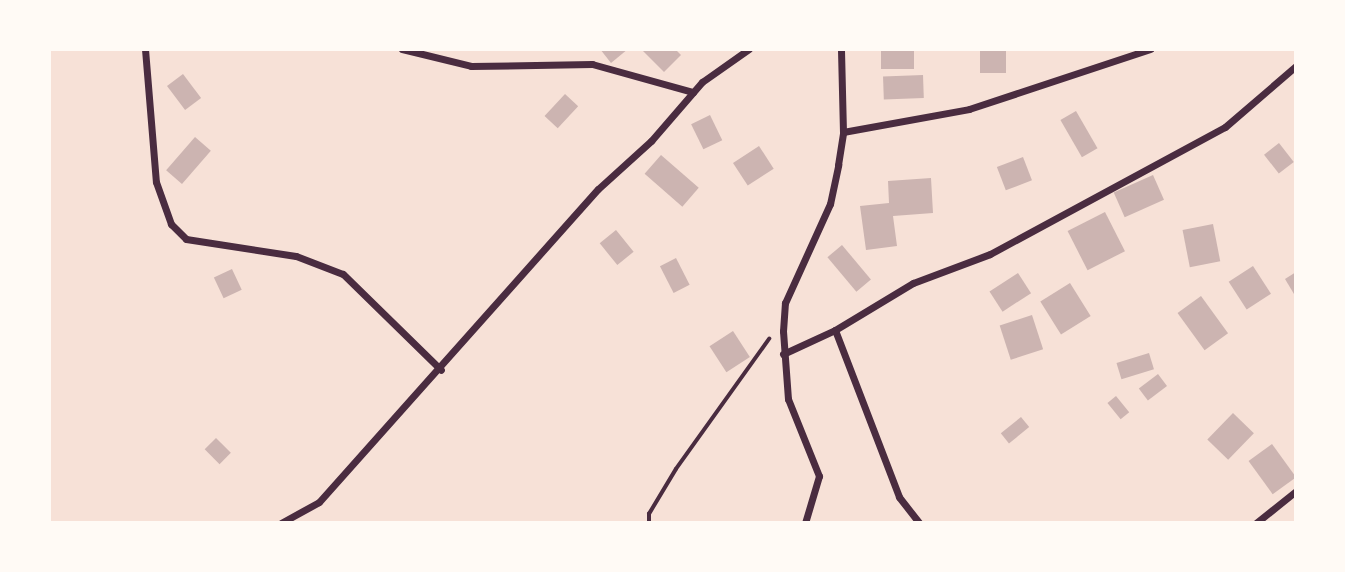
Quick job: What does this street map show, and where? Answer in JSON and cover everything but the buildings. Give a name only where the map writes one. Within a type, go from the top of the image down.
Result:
[{"type":"street","points":[[145,49],[156,182],[171,224],[186,239],[296,256],[343,274],[441,370]]},
{"type":"street","points":[[402,49],[471,66],[592,64],[693,92]]},
{"type":"street","points":[[281,523],[319,502],[441,370],[573,217],[651,141],[693,92],[749,49]]},
{"type":"street","points":[[805,523],[819,476],[789,399],[783,354],[785,303],[830,204],[843,132],[841,49]]},
{"type":"street","points":[[843,132],[969,109],[1150,49]]},
{"type":"street","points":[[783,354],[835,330],[913,284],[990,254],[1225,127],[1296,66]]},
{"type":"street","points":[[835,330],[899,497],[919,523]]},
{"type":"street","points":[[1256,523],[1296,491]]},
{"type":"path","points":[[649,523],[649,514],[676,469],[722,399],[763,354],[774,329]]}]
